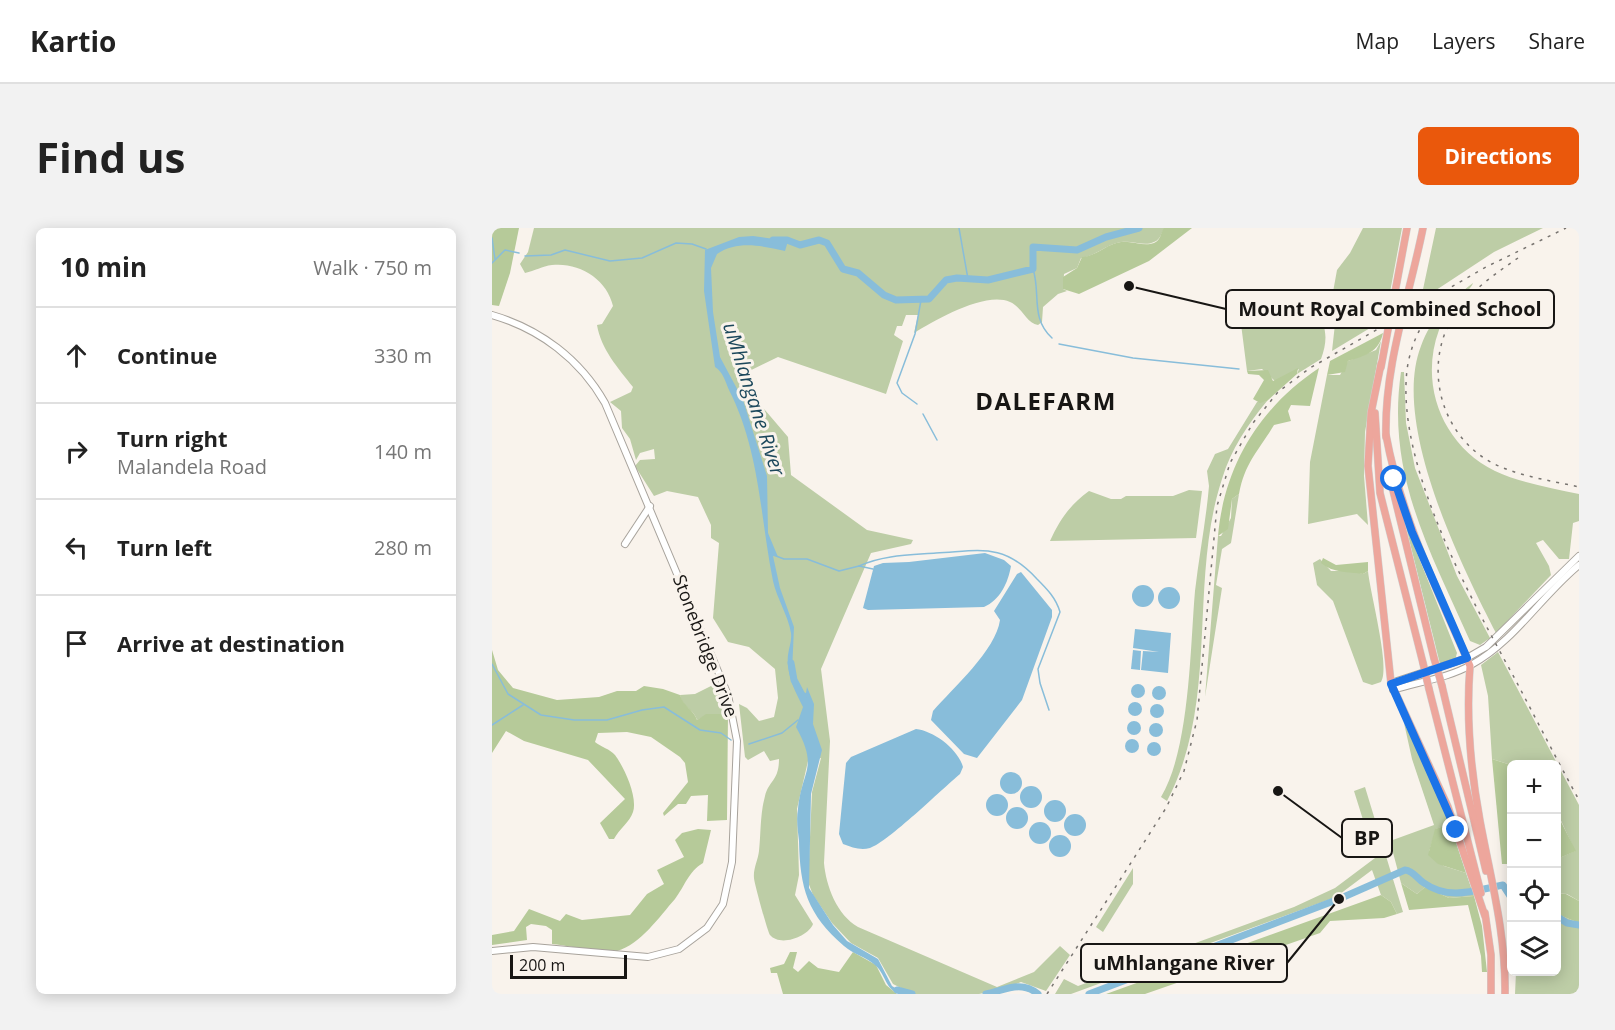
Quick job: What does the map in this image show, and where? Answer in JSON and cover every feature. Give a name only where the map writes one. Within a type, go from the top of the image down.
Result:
[{"type":"main road","points":[[1407,228],[1371,413],[1368,466],[1392,687],[1444,799],[1481,901]]},
{"type":"main road","points":[[1423,228],[1391,360],[1386,435],[1394,503],[1498,913],[1503,994]]},
{"type":"main road","points":[[1381,364],[1375,422],[1378,477],[1485,916],[1491,956],[1491,994]]},
{"type":"main road","points":[[1386,435],[1394,479],[1406,516],[1468,662],[1476,796],[1492,886]]},
{"type":"street","name":"Stonebridge Drive","points":[[492,315],[539,335],[568,356],[590,379],[612,415],[724,686],[735,722],[737,756],[734,827],[727,893],[714,920],[699,936],[673,952],[656,956],[626,957],[533,947],[492,951]]},
{"type":"street","points":[[625,544],[650,506]]},
{"type":"street","points":[[1468,662],[1493,642],[1579,556]]},
{"type":"street","points":[[1392,687],[1468,662],[1509,637],[1579,565]]},
{"type":"green space","points":[[492,228],[519,228],[510,273],[499,306],[492,305]]},
{"type":"green space","points":[[534,228],[1166,228],[1154,242],[1146,244],[1121,242],[1081,258],[1077,268],[1064,274],[1063,289],[1067,291],[1058,294],[1043,307],[1042,322],[1038,325],[1030,321],[1014,304],[1000,300],[988,300],[961,308],[914,333],[918,315],[906,315],[902,326],[897,326],[894,335],[903,341],[886,394],[778,357],[737,377],[788,437],[791,475],[867,530],[913,540],[911,544],[871,553],[821,669],[830,741],[824,863],[827,881],[834,899],[844,915],[858,927],[997,987],[1034,972],[1060,946],[1070,955],[1046,991],[1021,982],[979,994],[915,994],[893,984],[878,958],[851,943],[832,923],[813,895],[808,882],[812,792],[821,758],[808,761],[797,809],[799,875],[795,895],[813,924],[806,933],[793,939],[780,940],[770,935],[754,875],[759,851],[763,803],[776,776],[779,759],[770,761],[764,751],[748,760],[745,757],[739,704],[747,708],[759,721],[774,717],[778,698],[775,669],[749,647],[728,642],[713,618],[719,543],[711,538],[711,525],[698,497],[667,491],[654,496],[635,466],[640,460],[655,459],[654,449],[640,453],[636,460],[630,439],[622,428],[621,411],[610,402],[631,392],[633,387],[611,358],[599,334],[597,325],[602,324],[613,306],[610,296],[598,280],[572,266],[545,266],[525,273],[520,264],[528,252]]},
{"type":"green space","points":[[1164,228],[1192,228],[1149,261],[1079,294],[1063,289],[1063,277],[1077,268],[1082,257],[1121,242],[1154,243],[1159,239]]},
{"type":"green space","points":[[1363,228],[1402,228],[1385,319],[1332,351],[1335,324],[1325,306],[1333,292],[1337,270],[1350,253]]},
{"type":"green space","points":[[1436,228],[1543,228],[1494,252],[1424,298],[1422,294]]},
{"type":"green space","points":[[1473,283],[1442,324],[1433,350],[1434,391],[1449,429],[1461,446],[1477,460],[1495,471],[1526,482],[1579,494],[1579,521],[1573,523],[1569,559],[1559,559],[1543,540],[1536,543],[1549,566],[1551,575],[1496,633],[1465,569],[1434,492],[1422,452],[1415,413],[1414,378],[1425,336],[1442,311]]},
{"type":"green space","points":[[1291,302],[1311,309],[1322,322],[1325,339],[1321,359],[1297,374],[1299,369],[1275,381],[1262,369],[1247,371],[1241,324],[1266,324],[1273,327],[1276,303]]},
{"type":"green space","points":[[1383,333],[1375,349],[1348,361],[1345,372],[1327,375],[1330,361]]},
{"type":"green space","points":[[1381,341],[1365,432],[1364,476],[1368,525],[1357,514],[1308,524],[1310,462],[1327,375],[1340,375],[1348,361],[1376,350]]},
{"type":"green space","points":[[1298,368],[1297,374],[1267,401],[1260,403],[1253,399],[1264,380],[1259,375],[1248,374],[1247,371],[1268,370],[1273,381]]},
{"type":"green space","points":[[1319,368],[1310,406],[1291,405],[1288,411],[1291,421],[1274,425],[1248,465],[1239,494],[1232,499],[1228,529],[1218,536],[1228,486],[1249,440],[1279,401]]},
{"type":"green space","points":[[1401,372],[1404,372],[1406,423],[1415,468],[1457,576],[1490,638],[1480,645],[1470,641],[1440,575],[1415,511],[1400,444],[1398,409]]},
{"type":"green space","points":[[1267,401],[1247,428],[1230,457],[1212,518],[1199,682],[1193,723],[1183,762],[1167,801],[1161,797],[1171,776],[1178,752],[1187,697],[1195,591],[1209,486],[1207,471],[1215,454],[1228,449],[1257,402]]},
{"type":"green space","points":[[1189,490],[1202,491],[1196,538],[1050,541],[1066,513],[1089,491],[1111,499],[1121,499],[1126,496],[1173,496]]},
{"type":"green space","points":[[1239,494],[1231,543],[1222,549],[1216,585],[1222,588],[1205,697],[1218,536],[1221,536],[1231,518],[1232,499]]},
{"type":"green space","points":[[1405,523],[1457,653],[1455,660],[1440,664]]},
{"type":"green space","points":[[1323,558],[1336,565],[1368,562],[1368,571],[1363,574],[1336,570],[1321,563]]},
{"type":"green space","points":[[1320,559],[1331,571],[1353,571],[1363,574],[1368,571],[1382,647],[1381,682],[1372,685],[1363,682],[1333,601],[1317,585],[1313,563]]},
{"type":"green space","points":[[492,650],[498,670],[513,688],[557,700],[599,697],[617,691],[636,691],[644,686],[680,695],[697,720],[706,714],[728,714],[727,820],[707,821],[708,795],[691,796],[686,804],[678,804],[664,816],[663,813],[688,782],[685,763],[651,737],[627,732],[598,733],[595,742],[615,755],[626,774],[634,798],[633,812],[629,819],[614,839],[609,839],[600,823],[625,799],[588,760],[524,741],[506,731],[492,753]]},
{"type":"green space","points":[[1498,652],[1555,760],[1507,760],[1507,764],[1492,759],[1488,696],[1481,665]]},
{"type":"green space","points":[[717,683],[728,714],[709,714],[697,720],[680,695],[695,694]]},
{"type":"green space","points":[[1404,723],[1443,803],[1450,824],[1436,829],[1429,852],[1444,866],[1466,873],[1474,896],[1449,898],[1425,887],[1417,894],[1401,883],[1390,841],[1434,825],[1412,759]]},
{"type":"green space","points":[[1492,759],[1507,764],[1507,864],[1502,864]]},
{"type":"green space","points":[[1561,771],[1579,805],[1579,901],[1561,893],[1561,857],[1575,851],[1561,821]]},
{"type":"green space","points":[[1365,787],[1403,912],[1397,914],[1391,902],[1381,895],[1372,870],[1336,897],[1071,994],[1055,994],[1064,979],[1078,986],[1294,907],[1335,888],[1375,858],[1354,791]]},
{"type":"green space","points":[[1561,822],[1576,851],[1561,857]]},
{"type":"green space","points":[[1450,824],[1466,873],[1438,864],[1428,855],[1435,829]]},
{"type":"green space","points":[[698,829],[711,830],[703,863],[694,871],[675,899],[649,929],[626,947],[612,952],[552,944],[552,930],[546,926],[531,924],[526,927],[527,940],[492,945],[492,935],[514,931],[529,909],[560,921],[566,914],[582,920],[630,915],[647,894],[664,884],[657,870],[684,857],[675,840],[682,833]]},
{"type":"green space","points":[[1133,868],[1133,884],[1103,932],[1096,927]]},
{"type":"green space","points":[[1401,883],[1417,894],[1425,887],[1449,898],[1474,896],[1482,926],[1487,972],[1482,972],[1481,956],[1468,905],[1409,910]]},
{"type":"green space","points":[[1561,893],[1579,901],[1579,923],[1561,916]]},
{"type":"green space","points":[[1381,895],[1391,902],[1397,914],[1384,918],[1330,921],[1320,933],[1145,994],[1106,994]]},
{"type":"green space","points":[[1561,916],[1579,923],[1579,994],[1515,994],[1516,976],[1561,976]]},
{"type":"green space","points":[[790,952],[797,952],[793,968],[798,972],[809,961],[818,968],[839,972],[853,952],[876,965],[886,985],[897,994],[783,994],[777,973],[771,973],[770,968],[784,964]]},
{"type":"water","points":[[753,236],[788,241],[785,251],[759,246],[742,246],[717,254],[711,268],[713,312],[720,357],[743,400],[767,476],[768,533],[778,557],[773,556],[780,588],[794,627],[792,672],[802,692],[806,693],[807,687],[814,704],[813,724],[822,750],[811,794],[809,888],[833,925],[847,941],[878,959],[892,986],[905,994],[894,991],[875,965],[848,949],[831,934],[808,899],[801,873],[797,817],[808,761],[807,752],[796,727],[803,707],[788,669],[791,633],[773,581],[758,484],[747,436],[724,377],[715,367],[704,291],[705,250],[739,237]]},
{"type":"water","points":[[985,553],[1004,560],[1011,566],[1002,590],[995,600],[984,607],[868,610],[863,608],[874,566],[883,563]]},
{"type":"water","points":[[1021,572],[1052,610],[1052,617],[1022,700],[977,758],[964,754],[931,720],[933,711],[991,644],[1000,620],[994,611],[1017,574]]},
{"type":"water","points":[[1143,585],[1151,588],[1154,596],[1151,604],[1143,607],[1135,604],[1132,596],[1135,588]]},
{"type":"water","points":[[1169,587],[1177,590],[1180,598],[1177,606],[1169,609],[1161,606],[1158,598],[1161,590]]},
{"type":"water","points":[[1135,629],[1171,633],[1168,673],[1141,670],[1143,651],[1159,652],[1133,648]]},
{"type":"water","points":[[1133,650],[1141,651],[1140,670],[1131,669]]},
{"type":"water","points":[[1135,684],[1141,684],[1145,691],[1141,698],[1135,698],[1131,694],[1131,688]]},
{"type":"water","points":[[1156,686],[1162,686],[1166,693],[1162,700],[1156,700],[1152,696],[1152,690]]},
{"type":"water","points":[[1132,702],[1138,702],[1142,709],[1138,716],[1132,716],[1128,712],[1128,706]]},
{"type":"water","points":[[1154,704],[1160,704],[1164,711],[1160,718],[1154,718],[1150,714],[1150,708]]},
{"type":"water","points":[[1131,721],[1137,721],[1141,728],[1137,735],[1131,735],[1127,731],[1127,725]]},
{"type":"water","points":[[1153,723],[1159,723],[1163,730],[1159,737],[1153,737],[1149,733],[1149,727]]},
{"type":"water","points":[[916,729],[930,733],[951,748],[963,767],[960,774],[902,826],[878,844],[863,849],[843,844],[839,834],[846,763],[851,757]]},
{"type":"water","points":[[1129,739],[1135,739],[1139,746],[1135,753],[1129,753],[1125,749],[1125,743]]},
{"type":"water","points":[[1151,742],[1157,742],[1161,749],[1157,756],[1151,756],[1147,752],[1147,746]]},
{"type":"water","points":[[1011,772],[1019,775],[1022,783],[1019,791],[1011,794],[1003,791],[1000,783],[1003,775]]},
{"type":"water","points":[[1031,786],[1039,789],[1042,797],[1039,805],[1031,808],[1023,805],[1020,797],[1023,789]]},
{"type":"water","points":[[997,794],[1005,797],[1008,805],[1005,813],[997,816],[989,813],[986,805],[989,797]]},
{"type":"water","points":[[1055,800],[1063,803],[1066,811],[1063,819],[1055,822],[1047,819],[1044,811],[1047,803]]},
{"type":"water","points":[[1017,807],[1025,810],[1028,818],[1025,826],[1017,829],[1009,826],[1006,818],[1009,810]]},
{"type":"water","points":[[1075,814],[1083,817],[1086,825],[1083,833],[1075,836],[1067,833],[1064,825],[1067,817]]},
{"type":"water","points":[[1040,822],[1048,825],[1051,833],[1048,841],[1040,844],[1032,841],[1029,833],[1032,825]]},
{"type":"water","points":[[1060,835],[1068,838],[1071,846],[1068,854],[1060,857],[1052,854],[1049,846],[1052,838]]},
{"type":"waterway","points":[[959,228],[968,279]]},
{"type":"waterway","name":"uMhlangane River","points":[[773,240],[787,240],[800,245],[819,240],[827,243],[843,269],[858,273],[884,295],[896,300],[929,299],[946,280],[957,278],[988,280],[1033,269],[1033,247],[1077,250],[1106,237],[1139,228]]},
{"type":"waterway","points":[[492,238],[495,259]]},
{"type":"waterway","points":[[525,256],[551,255],[565,250],[610,261],[642,258],[676,243],[692,244],[706,249]]},
{"type":"waterway","points":[[492,263],[505,250],[519,253]]},
{"type":"waterway","points":[[1033,269],[1038,314],[1045,330],[1052,338]]},
{"type":"waterway","points":[[917,404],[902,393],[897,383],[915,334],[921,300]]},
{"type":"waterway","points":[[1059,344],[1133,358],[1239,369]]},
{"type":"waterway","points":[[923,414],[937,440]]},
{"type":"waterway","points":[[859,566],[896,556],[990,551],[1013,559],[1025,567],[1051,594],[1060,612],[1038,669],[1049,710]]},
{"type":"waterway","points":[[776,556],[784,559],[807,559],[839,571],[859,566],[873,569]]},
{"type":"waterway","name":"uMhlangane River","points":[[791,663],[794,680],[803,697]]},
{"type":"waterway","points":[[492,664],[508,694],[541,715],[574,720],[607,720],[642,710],[664,707],[700,730],[721,733],[731,740]]},
{"type":"waterway","points":[[492,725],[523,705]]},
{"type":"waterway","points":[[749,744],[782,733],[798,720]]},
{"type":"waterway","name":"uMhlangane River","points":[[1089,994],[1339,899],[1405,870],[1443,892],[1463,893],[1503,885],[1507,891]]},
{"type":"waterway","name":"uMhlangane River","points":[[1561,919],[1579,925]]},
{"type":"waterway","name":"uMhlangane River","points":[[986,994],[1019,987],[1038,994]]},
{"type":"waterway","name":"uMhlangane River","points":[[897,990],[912,994]]},
{"type":"railway","points":[[1047,994],[1166,808],[1184,771],[1197,720],[1217,506],[1230,463],[1253,423],[1278,392],[1310,368],[1486,267],[1566,228]]},
{"type":"railway","points":[[1518,258],[1477,289],[1456,312],[1446,331],[1440,351],[1438,372],[1440,392],[1456,431],[1470,447],[1487,460],[1520,474],[1579,487]]},
{"type":"railway","points":[[1447,295],[1420,329],[1409,359],[1407,407],[1413,447],[1424,488],[1458,570],[1579,800]]},
{"type":"place","name":"Mount Royal Combined School","points":[[1129,286]]},
{"type":"place","name":"BP","points":[[1278,791]]},
{"type":"place","name":"uMhlangane River","points":[[1339,899]]},
{"type":"district","name":"DALEFARM","points":[[1046,402]]},
{"type":"route","points":[[1394,479],[1412,532],[1460,647],[1467,658],[1391,684],[1448,807],[1456,830]]}]
